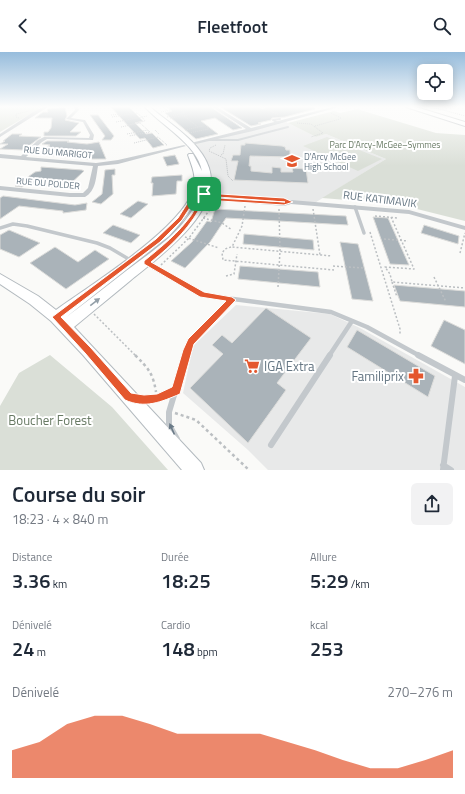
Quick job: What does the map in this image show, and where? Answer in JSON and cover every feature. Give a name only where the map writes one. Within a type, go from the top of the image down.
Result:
[{"type":"main road","points":[[164,127],[186,146]]},
{"type":"main road","points":[[60,322],[146,262],[171,242],[185,228],[196,212],[200,196],[197,168],[186,146],[167,127]]},
{"type":"main road","points":[[60,322],[158,240],[200,196]]},
{"type":"main road","points":[[0,278],[34,300],[60,322],[88,350],[191,467]]},
{"type":"street","points":[[0,136],[14,127]]},
{"type":"street","points":[[22,158],[40,141],[46,138],[91,139],[92,135],[87,127]]},
{"type":"street","points":[[245,127],[251,130]]},
{"type":"street","name":"RUE DU MARIGOT","points":[[0,156],[96,165],[118,162],[263,127]]},
{"type":"street","name":"RUE DU POLDER","points":[[0,188],[70,195],[85,195],[91,188],[96,165]]},
{"type":"street","name":"RUE KATIMAVIK","points":[[200,196],[284,204],[290,202],[409,212],[465,228]]},
{"type":"lane","points":[[208,140],[231,141],[287,127]]},
{"type":"lane","points":[[355,207],[364,233]]},
{"type":"lane","points":[[0,228],[13,224],[54,232],[110,248],[132,261]]},
{"type":"lane","points":[[146,262],[203,295],[232,300],[325,310],[368,327],[465,380]]},
{"type":"lane","points":[[191,467],[185,449],[169,425],[169,412],[187,350],[191,342],[232,300]]},
{"type":"lane","points":[[271,445],[352,320]]},
{"type":"lane","points":[[451,470],[443,467],[456,376]]},
{"type":"lane","points":[[129,397],[144,400],[157,399],[176,391]]},
{"type":"path","points":[[144,127],[148,130]]},
{"type":"path","points":[[181,130],[198,127]]},
{"type":"path","points":[[192,137],[189,133],[210,129],[207,127]]},
{"type":"path","points":[[311,137],[323,133],[315,129],[314,127]]},
{"type":"path","points":[[127,134],[148,130]]},
{"type":"path","points":[[129,136],[150,132],[148,130]]},
{"type":"path","points":[[155,130],[159,134]]},
{"type":"path","points":[[134,143],[158,137],[167,145],[166,146]]},
{"type":"path","points":[[226,159],[209,149],[231,141]]},
{"type":"path","points":[[220,156],[223,154],[225,143]]},
{"type":"path","points":[[226,159],[228,176],[234,181]]},
{"type":"path","points":[[157,268],[189,238],[211,208],[213,206],[218,206],[219,202]]},
{"type":"path","points":[[232,246],[242,226],[246,204]]},
{"type":"path","points":[[278,287],[278,265],[280,251],[279,207]]},
{"type":"path","points":[[313,209],[320,255]]},
{"type":"path","points":[[197,216],[222,223],[232,230]]},
{"type":"path","points":[[375,216],[398,218]]},
{"type":"path","points":[[391,217],[414,269],[385,267],[390,274],[397,297]]},
{"type":"path","points":[[368,226],[400,329],[400,336]]},
{"type":"path","points":[[460,253],[465,233]]},
{"type":"path","points":[[182,236],[219,248]]},
{"type":"path","points":[[384,239],[408,241]]},
{"type":"path","points":[[332,256],[232,246],[222,253],[223,260],[334,270]]},
{"type":"path","points":[[226,276],[234,274],[237,254]]},
{"type":"path","points":[[333,266],[363,268]]},
{"type":"path","points":[[434,277],[446,302]]},
{"type":"path","points":[[392,282],[465,288]]},
{"type":"shaded area","name":"D'Arcy McGee High School","points":[[262,127],[295,127],[316,137],[326,134],[386,159],[313,204],[284,200],[203,194],[206,172],[189,145]]},
{"type":"shaded area","points":[[236,305],[330,314],[360,328],[465,387],[465,470],[268,470],[248,450],[183,393],[193,346]]},
{"type":"green space","points":[[0,127],[9,127],[0,132]]},
{"type":"green space","name":"Parc D'Arcy-McGee–Symmes","points":[[295,127],[415,127],[436,133],[465,135],[465,221],[397,204],[322,198],[386,159],[326,134],[316,137]]},
{"type":"green space","points":[[327,137],[382,159],[358,171],[303,146]]},
{"type":"green space","name":"Boucher Forest","points":[[50,355],[112,407],[168,470],[0,470],[0,406],[19,373]]},
{"type":"building","points":[[51,127],[75,127],[70,132],[81,132],[76,136],[44,136],[44,132],[48,132]]},
{"type":"building","points":[[98,127],[107,127],[114,136],[111,140],[102,140],[105,136]]},
{"type":"building","points":[[129,127],[139,127],[146,134],[152,133],[164,145],[153,148],[145,138],[140,139]]},
{"type":"building","points":[[181,127],[208,127],[218,134],[196,139]]},
{"type":"building","points":[[228,127],[240,127],[242,128],[233,130]]},
{"type":"building","points":[[12,134],[22,134],[19,136],[41,137],[23,150],[0,149],[8,144],[0,144]]},
{"type":"building","points":[[47,141],[69,141],[67,142],[87,144],[99,142],[106,159],[88,159],[36,154],[50,145],[42,144]]},
{"type":"building","points":[[245,143],[282,146],[285,147],[286,150],[290,150],[290,157],[250,156],[249,166],[251,166],[251,171],[272,173],[272,167],[281,168],[281,172],[293,172],[292,168],[306,169],[308,183],[234,180],[238,161],[231,161],[233,155],[240,155],[241,145],[245,145]]},
{"type":"building","points":[[175,155],[179,164],[167,166],[163,157]]},
{"type":"building","points":[[41,167],[84,171],[66,188],[26,184],[22,187],[15,186],[35,172],[41,171]]},
{"type":"building","points":[[115,169],[115,175],[112,175],[113,194],[101,204],[92,202],[102,194],[105,170]]},
{"type":"building","points":[[182,175],[182,181],[177,181],[176,194],[152,196],[152,177]]},
{"type":"building","points":[[3,196],[75,205],[87,203],[86,210],[63,213],[63,211],[19,206],[0,219],[0,198]]},
{"type":"building","points":[[138,201],[148,204],[131,218],[120,214]]},
{"type":"building","points":[[215,209],[346,216],[348,225],[226,218],[210,242],[185,268],[171,261],[192,242],[207,221],[211,222]]},
{"type":"building","points":[[373,217],[388,218],[409,265],[390,264]]},
{"type":"building","points":[[113,225],[140,235],[131,243],[103,233]]},
{"type":"building","points":[[424,225],[459,236],[458,244],[421,233]]},
{"type":"building","points":[[9,230],[40,243],[19,257],[0,249],[0,235]]},
{"type":"building","points":[[244,234],[313,240],[314,250],[243,244]]},
{"type":"building","points":[[340,242],[358,244],[373,301],[352,299]]},
{"type":"building","points":[[55,247],[78,262],[95,250],[109,259],[66,289],[30,263]]},
{"type":"building","points":[[240,266],[318,272],[320,287],[238,279]]},
{"type":"building","points":[[394,285],[465,291],[465,307],[400,301]]},
{"type":"building","points":[[266,308],[311,338],[277,383],[286,390],[248,443],[190,388],[223,354],[212,345],[222,335],[232,343]]},
{"type":"building","points":[[444,320],[465,330],[465,364],[431,346]]},
{"type":"building","points":[[357,330],[435,376],[428,397],[347,347]]},
{"type":"place","name":"D'Arcy McGee High School","points":[[292,161]]},
{"type":"place","name":"IGA Extra","points":[[252,366]]},
{"type":"place","name":"Familiprix","points":[[416,376]]},
{"type":"route","points":[[204,194],[284,200],[290,202],[284,204],[202,198],[200,206],[185,228],[171,242],[146,262],[203,295],[232,300],[191,342],[187,350],[176,391],[157,399],[144,400],[129,397],[88,350],[56,317],[166,234],[180,219],[194,197],[204,194]]}]
